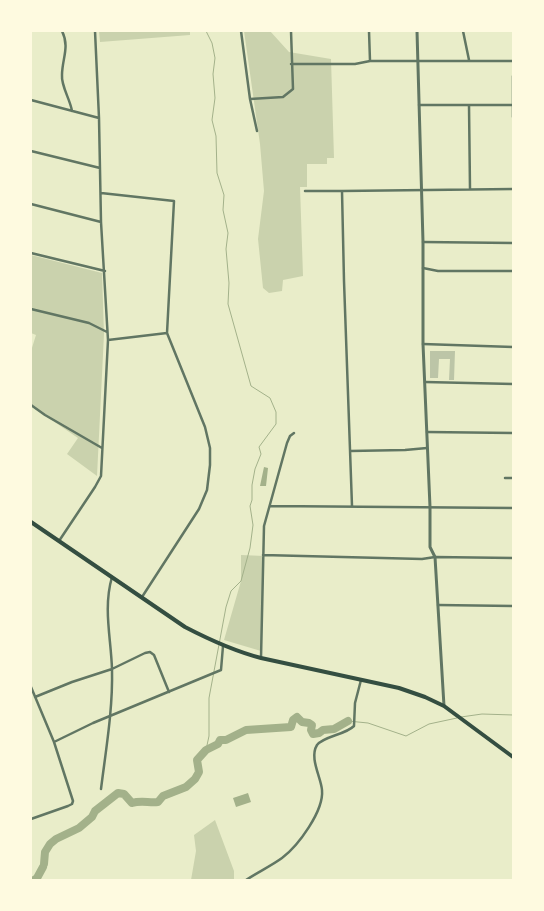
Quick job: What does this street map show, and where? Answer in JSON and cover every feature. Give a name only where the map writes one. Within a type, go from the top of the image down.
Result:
[{"type":"main road","points":[[31,522],[185,628],[223,646],[261,658],[399,688],[444,706],[513,756]]},
{"type":"street","points":[[62,31],[66,44],[62,81],[72,110]]},
{"type":"street","points":[[58,541],[101,476],[108,340],[101,222],[99,118],[94,31]]},
{"type":"street","points":[[241,31],[250,98],[257,131]]},
{"type":"street","points":[[250,98],[283,97],[293,88],[291,31]]},
{"type":"street","points":[[369,31],[370,61]]},
{"type":"street","points":[[417,31],[423,242],[423,344],[430,547],[436,557],[444,706]]},
{"type":"street","points":[[463,31],[469,60]]},
{"type":"street","points":[[291,64],[355,64],[370,61],[513,61]]},
{"type":"street","points":[[513,76],[513,117]]},
{"type":"street","points":[[31,100],[99,118]]},
{"type":"street","points":[[419,105],[512,105]]},
{"type":"street","points":[[469,105],[470,189]]},
{"type":"street","points":[[31,151],[100,168]]},
{"type":"street","points":[[305,191],[513,189]]},
{"type":"street","points":[[342,191],[352,506]]},
{"type":"street","points":[[101,193],[174,201],[167,333],[205,427],[210,448],[207,490],[199,509],[142,598]]},
{"type":"street","points":[[31,204],[101,222]]},
{"type":"street","points":[[423,242],[513,243]]},
{"type":"street","points":[[31,253],[105,271]]},
{"type":"street","points":[[423,268],[438,271],[513,272]]},
{"type":"street","points":[[31,309],[89,323],[107,332]]},
{"type":"street","points":[[108,340],[167,333]]},
{"type":"street","points":[[423,344],[513,347]]},
{"type":"street","points":[[425,382],[513,384]]},
{"type":"street","points":[[31,404],[45,415],[102,448]]},
{"type":"street","points":[[427,432],[513,433]]},
{"type":"street","points":[[261,658],[264,526],[287,443],[290,436],[294,433]]},
{"type":"street","points":[[350,451],[427,448]]},
{"type":"street","points":[[505,478],[513,478]]},
{"type":"street","points":[[270,506],[513,508]]},
{"type":"street","points":[[263,555],[513,558]]},
{"type":"street","points":[[101,789],[110,717],[112,670],[106,616],[108,588],[112,577]]},
{"type":"street","points":[[438,605],[513,606]]},
{"type":"street","points":[[54,742],[221,670],[223,646]]},
{"type":"street","points":[[35,697],[72,682],[112,670],[144,653],[150,652],[154,655],[169,692]]},
{"type":"street","points":[[246,880],[284,857],[300,840],[315,819],[323,791],[314,754],[316,747],[320,742],[354,726],[355,703],[361,679]]},
{"type":"street","points":[[31,687],[54,742],[73,801],[72,804],[31,820]]},
{"type":"shaded area","points":[[99,31],[190,31],[190,35],[100,42]]},
{"type":"shaded area","points":[[244,31],[270,31],[289,52],[331,59],[334,158],[327,158],[327,164],[307,164],[307,187],[300,187],[303,276],[283,280],[282,291],[269,293],[263,288],[258,239],[264,191],[260,144]]},
{"type":"shaded area","points":[[31,255],[102,273],[104,334],[97,476],[67,454],[78,438],[31,406],[31,351],[36,335],[31,333]]},
{"type":"shaded area","points":[[264,467],[268,468],[266,486],[260,486]]},
{"type":"shaded area","points":[[241,555],[264,556],[261,651],[224,640],[241,581]]},
{"type":"shaded area","points":[[248,793],[251,802],[236,807],[233,798]]},
{"type":"shaded area","points":[[215,820],[234,871],[234,880],[191,880],[196,851],[194,835]]},
{"type":"building","points":[[430,351],[455,351],[454,380],[449,380],[450,359],[439,359],[438,378],[430,378]]},
{"type":"waterway","points":[[206,31],[212,43],[215,58],[213,74],[215,98],[212,120],[216,136],[217,173],[224,195],[223,210],[228,233],[226,249],[229,283],[228,304],[251,386],[270,398],[276,412],[276,424],[259,447],[261,454],[255,469],[250,506],[253,525],[250,548],[241,581],[231,591],[226,607],[209,698],[209,736],[206,750]]},
{"type":"waterway","points":[[461,717],[482,714],[513,715]]},
{"type":"waterway","points":[[44,864],[45,852],[50,844],[79,828],[92,817],[95,811],[118,793],[124,794],[132,803],[158,802],[163,796],[186,787],[195,779],[199,772],[197,760],[206,750],[218,744],[220,740],[226,740],[246,730],[291,727],[293,720],[297,717],[302,722],[312,725],[311,730],[313,734],[323,730],[334,729],[348,721]]},
{"type":"waterway","points":[[348,721],[368,723],[406,736],[429,724],[457,718]]},
{"type":"waterway","points":[[34,880],[43,867]]}]
